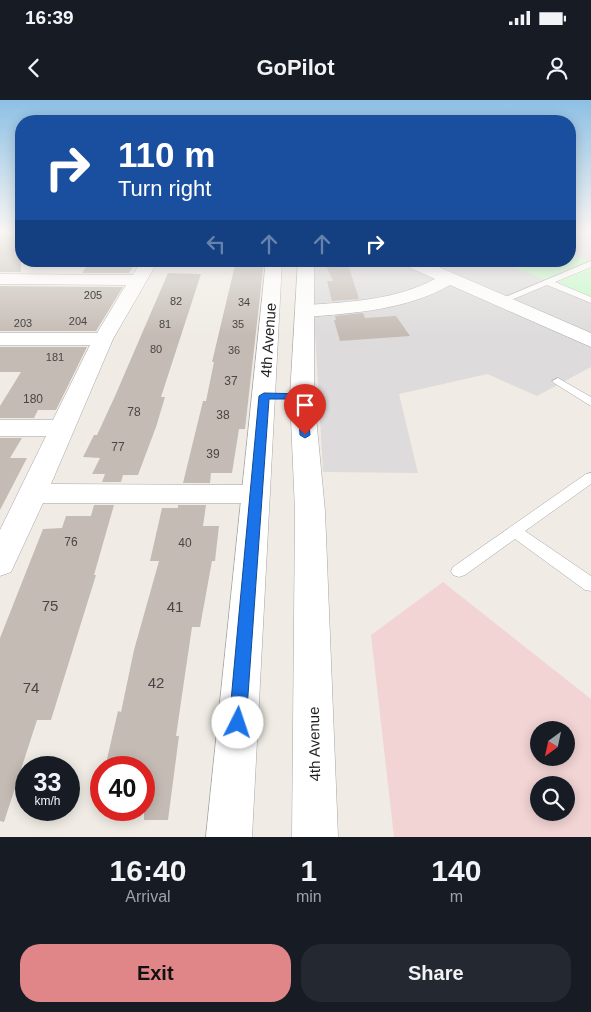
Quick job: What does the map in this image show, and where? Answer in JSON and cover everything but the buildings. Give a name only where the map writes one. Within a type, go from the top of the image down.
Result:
[{"type":"street","name":"4th Avenue","points":[[228,837],[274,267]]},
{"type":"street","name":"4th Avenue","points":[[306,267],[302,396],[310,511],[315,837]]},
{"type":"street","points":[[424,267],[591,341]]},
{"type":"street","points":[[0,279],[144,270]]},
{"type":"street","points":[[0,564],[103,340],[144,270]]},
{"type":"street","points":[[306,311],[376,306],[431,290],[450,278]]},
{"type":"street","points":[[0,339],[103,340]]},
{"type":"street","points":[[264,396],[302,396]]},
{"type":"street","points":[[0,428],[62,428]]},
{"type":"street","points":[[33,493],[256,494]]},
{"type":"lane","points":[[501,301],[585,266]]},
{"type":"lane","points":[[547,282],[591,300]]},
{"type":"lane","points":[[558,381],[591,402]]},
{"type":"lane","points":[[460,571],[591,477]]},
{"type":"lane","points":[[514,531],[591,585]]},
{"type":"shaded area","points":[[591,266],[591,337],[429,267]]},
{"type":"shaded area","points":[[311,267],[414,267],[591,346],[591,367],[537,396],[487,374],[399,394],[418,473],[323,472]]},
{"type":"shaded area","points":[[443,582],[591,699],[591,837],[394,837],[371,635]]},
{"type":"green space","points":[[591,266],[591,298],[512,267]]},
{"type":"route","points":[[238,723],[264,396],[302,396],[305,435]]}]
